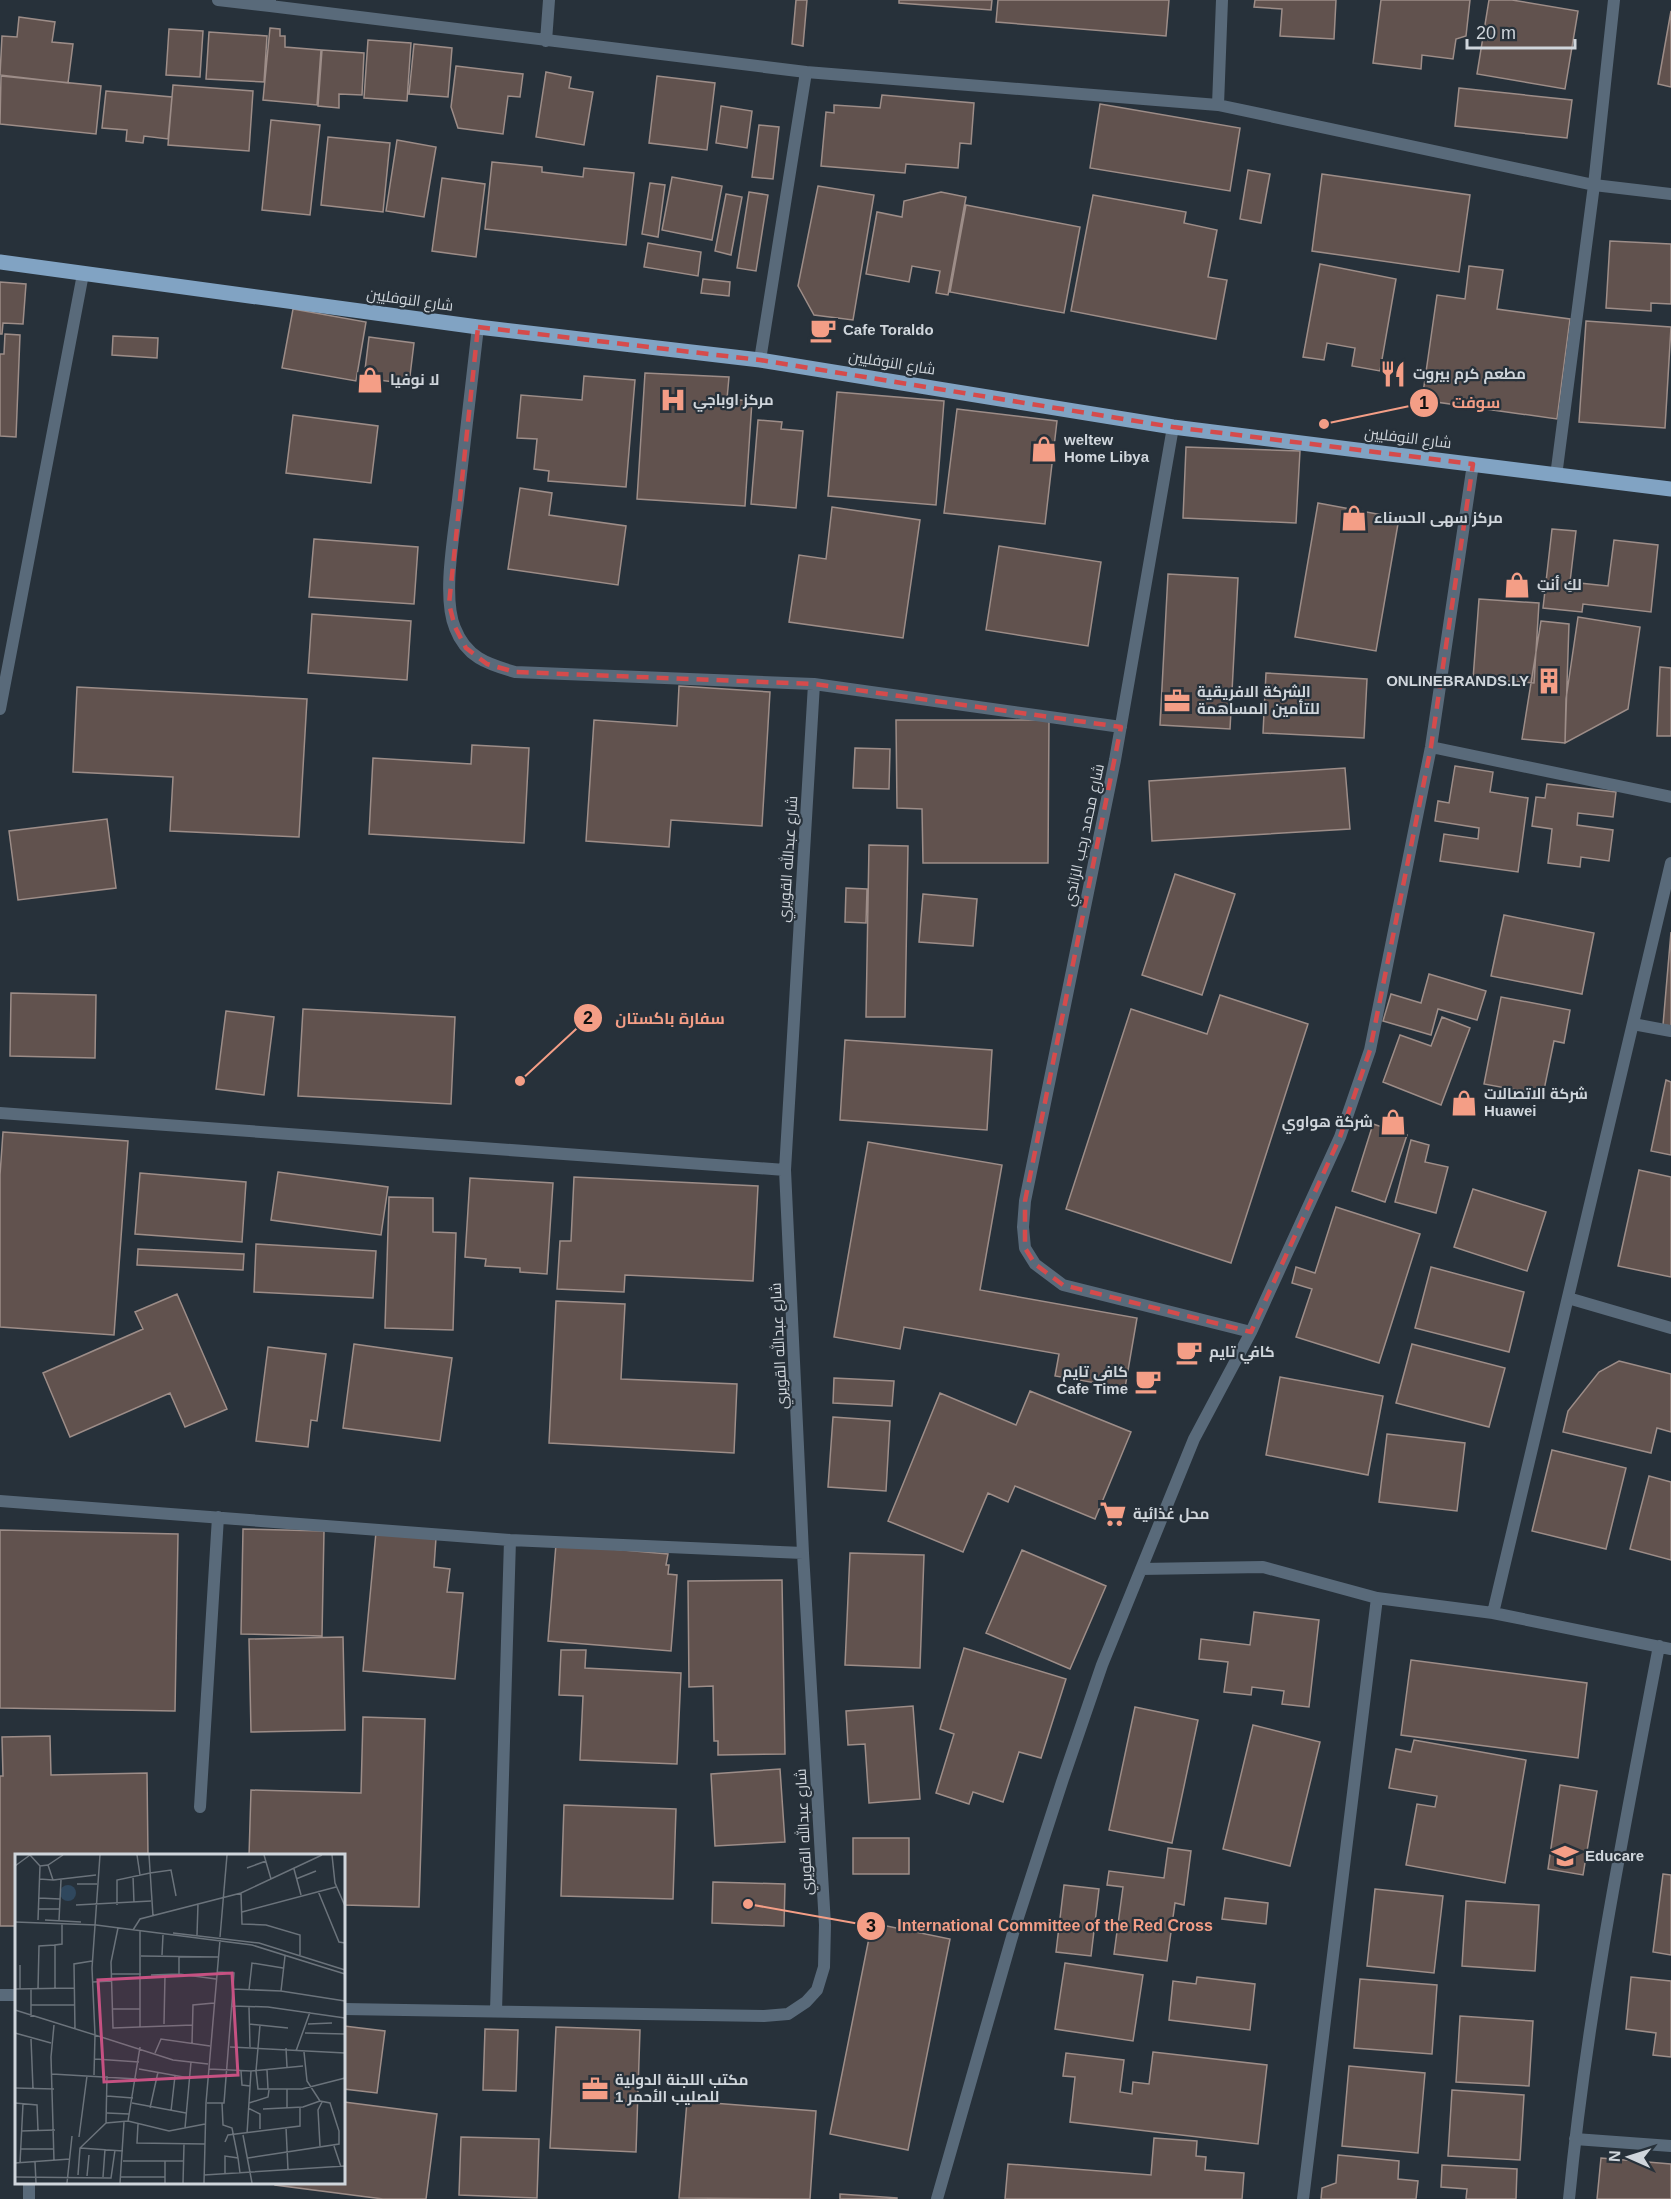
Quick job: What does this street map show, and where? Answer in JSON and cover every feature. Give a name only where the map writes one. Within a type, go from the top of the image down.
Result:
[{"type":"main road","name":"شارع النوفليين","points":[[0,262],[478,327],[760,360],[1173,427],[1671,489]]},
{"type":"street","points":[[218,0],[270,3],[546,41],[806,72],[1218,105],[1594,185],[1671,194]]},
{"type":"street","points":[[546,41],[549,0]]},
{"type":"street","points":[[1218,105],[1222,0]]},
{"type":"street","points":[[1556,476],[1594,185],[1614,0]]},
{"type":"street","points":[[760,360],[806,72]]},
{"type":"street","points":[[0,709],[83,274]]},
{"type":"street","points":[[478,327],[453,547],[449,604],[454,627],[465,648],[487,664],[515,672],[814,684],[1121,727]]},
{"type":"street","name":"شارع محمد رجب الزائدي","points":[[1173,427],[1121,727],[1025,1201],[1023,1227],[1025,1248],[1035,1263],[1063,1285],[1251,1332]]},
{"type":"street","points":[[937,2199],[1014,1930],[1102,1665],[1194,1439],[1251,1332],[1340,1137],[1370,1050],[1431,747],[1473,464]]},
{"type":"street","name":"شارع عبدالله القويري","points":[[496,2011],[764,2016],[788,2014],[806,2002],[817,1990],[825,1967],[825,1925],[803,1553],[785,1170],[814,684]]},
{"type":"street","points":[[1431,747],[1671,797]]},
{"type":"street","points":[[1493,1613],[1671,863]]},
{"type":"street","points":[[1633,1024],[1671,1031]]},
{"type":"street","points":[[0,1113],[785,1170]]},
{"type":"street","points":[[1568,1298],[1671,1328]]},
{"type":"street","points":[[0,1501],[510,1540],[803,1553]]},
{"type":"street","points":[[200,1807],[218,1517]]},
{"type":"street","points":[[345,2009],[496,2011],[510,1540]]},
{"type":"street","points":[[1141,1569],[1263,1567],[1377,1598],[1493,1613],[1665,1647],[1601,1955],[1575,2139],[1569,2199]]},
{"type":"street","points":[[1303,2199],[1377,1598]]},
{"type":"street","points":[[1575,2139],[1671,2146]]},
{"type":"highlighted area","points":[[478,327],[760,360],[1173,427],[1473,464],[1431,747],[1370,1050],[1340,1137],[1251,1332],[1063,1285],[1035,1264],[1025,1248],[1025,1201],[1121,727],[814,684],[515,672],[487,664],[466,648],[455,627],[449,604]]},
{"type":"building","points":[[796,0],[807,0],[803,46],[792,44]]},
{"type":"building","points":[[899,0],[992,0],[991,10],[899,3]]},
{"type":"building","points":[[998,0],[1169,0],[1166,36],[996,22]]},
{"type":"building","points":[[1255,0],[1336,0],[1334,39],[1280,36],[1282,9],[1254,7]]},
{"type":"building","points":[[1381,0],[1470,0],[1466,36],[1456,39],[1453,59],[1422,55],[1421,69],[1373,63]]},
{"type":"building","points":[[1489,0],[1512,0],[1578,11],[1565,89],[1477,74]]},
{"type":"building","points":[[1671,11],[1671,87],[1658,84]]},
{"type":"building","points":[[19,17],[55,22],[52,42],[73,44],[68,83],[0,75],[2,36],[17,37]]},
{"type":"building","points":[[270,28],[280,29],[280,36],[285,36],[285,47],[321,50],[317,105],[263,100]]},
{"type":"building","points":[[169,29],[203,31],[200,77],[166,75]]},
{"type":"building","points":[[209,32],[267,36],[264,82],[206,79]]},
{"type":"building","points":[[368,40],[411,43],[407,101],[364,98]]},
{"type":"building","points":[[414,44],[452,48],[448,97],[409,94]]},
{"type":"building","points":[[322,50],[364,53],[362,95],[339,94],[339,108],[318,106]]},
{"type":"building","points":[[456,66],[523,74],[520,97],[508,96],[503,134],[458,128],[451,107]]},
{"type":"building","points":[[546,72],[571,77],[569,88],[593,92],[584,145],[536,137]]},
{"type":"building","points":[[1,76],[101,86],[96,134],[0,124]]},
{"type":"building","points":[[657,76],[715,83],[707,150],[649,143]]},
{"type":"building","points":[[173,85],[253,91],[249,151],[168,145]]},
{"type":"building","points":[[1459,88],[1572,100],[1567,138],[1455,126]]},
{"type":"building","points":[[106,91],[172,97],[168,139],[144,136],[143,143],[126,141],[127,130],[102,128]]},
{"type":"building","points":[[882,95],[974,103],[971,144],[960,143],[958,168],[906,164],[905,173],[821,166],[826,112],[834,113],[834,105],[880,108]]},
{"type":"building","points":[[1100,104],[1240,128],[1230,191],[1090,168]]},
{"type":"building","points":[[721,106],[752,111],[747,148],[716,143]]},
{"type":"building","points":[[271,120],[320,125],[310,215],[262,210]]},
{"type":"building","points":[[759,125],[779,127],[773,179],[752,177]]},
{"type":"building","points":[[328,137],[390,143],[383,212],[321,205]]},
{"type":"building","points":[[397,140],[436,147],[424,217],[386,211]]},
{"type":"building","points":[[492,162],[542,167],[542,172],[583,177],[584,168],[634,173],[626,245],[485,229]]},
{"type":"building","points":[[1248,170],[1270,174],[1261,223],[1240,219]]},
{"type":"building","points":[[1322,174],[1470,195],[1459,272],[1312,251]]},
{"type":"building","points":[[672,177],[722,186],[712,240],[662,230]]},
{"type":"building","points":[[442,178],[485,184],[476,257],[432,251]]},
{"type":"building","points":[[650,183],[665,185],[658,237],[642,234]]},
{"type":"building","points":[[818,186],[874,195],[853,320],[814,315],[798,286]]},
{"type":"building","points":[[749,192],[768,195],[756,271],[737,268]]},
{"type":"building","points":[[941,192],[966,197],[948,295],[936,293],[940,271],[912,266],[909,282],[866,274],[877,212],[902,217],[904,201]]},
{"type":"building","points":[[726,194],[742,197],[731,255],[715,251]]},
{"type":"building","points":[[1093,195],[1186,212],[1184,223],[1217,230],[1208,277],[1227,280],[1216,339],[1071,311]]},
{"type":"building","points":[[966,205],[1080,227],[1064,313],[950,292]]},
{"type":"building","points":[[1610,241],[1671,244],[1671,304],[1651,303],[1651,311],[1606,308]]},
{"type":"building","points":[[648,243],[701,252],[698,276],[644,267]]},
{"type":"building","points":[[1320,264],[1396,279],[1380,371],[1352,366],[1355,348],[1327,343],[1324,360],[1303,357]]},
{"type":"building","points":[[1469,266],[1503,270],[1497,309],[1570,319],[1557,419],[1422,400],[1437,295],[1465,299]]},
{"type":"building","points":[[703,279],[730,282],[729,296],[701,293]]},
{"type":"building","points":[[0,282],[26,284],[23,324],[3,323],[2,334],[0,334]]},
{"type":"building","points":[[293,309],[366,322],[356,381],[282,368]]},
{"type":"building","points":[[1586,321],[1671,327],[1665,428],[1579,422]]},
{"type":"building","points":[[5,334],[20,335],[16,437],[0,436],[0,354],[4,354]]},
{"type":"building","points":[[113,336],[158,338],[157,358],[112,355]]},
{"type":"building","points":[[369,337],[414,343],[409,384],[364,378]]},
{"type":"building","points":[[645,373],[729,377],[727,399],[752,401],[745,506],[637,499]]},
{"type":"building","points":[[584,376],[635,380],[626,487],[548,481],[549,471],[534,469],[537,439],[517,438],[521,395],[582,400]]},
{"type":"building","points":[[837,392],[944,401],[936,505],[828,496]]},
{"type":"building","points":[[957,409],[1057,421],[1045,524],[944,513]]},
{"type":"building","points":[[293,415],[378,426],[371,483],[286,473]]},
{"type":"building","points":[[758,420],[782,422],[781,429],[803,431],[796,508],[751,504]]},
{"type":"building","points":[[1186,447],[1300,451],[1296,523],[1183,518]]},
{"type":"building","points":[[520,488],[552,493],[549,515],[626,526],[618,585],[508,569]]},
{"type":"building","points":[[1318,503],[1399,518],[1376,651],[1295,637]]},
{"type":"building","points":[[832,507],[920,520],[903,638],[789,622],[799,555],[826,559]]},
{"type":"building","points":[[1552,529],[1576,531],[1570,582],[1608,586],[1614,540],[1658,545],[1651,612],[1583,604],[1582,612],[1543,608]]},
{"type":"building","points":[[314,539],[418,547],[414,604],[309,597]]},
{"type":"building","points":[[999,546],[1101,562],[1088,646],[986,630]]},
{"type":"building","points":[[1168,574],[1238,578],[1230,729],[1160,725]]},
{"type":"building","points":[[1479,599],[1539,603],[1534,683],[1473,679]]},
{"type":"building","points":[[312,614],[411,621],[407,680],[308,673]]},
{"type":"building","points":[[1578,617],[1640,627],[1628,709],[1565,743],[1566,699]]},
{"type":"building","name":"ONLINEBRANDS.LY","points":[[1541,621],[1569,624],[1565,743],[1522,739]]},
{"type":"building","points":[[1660,667],[1671,668],[1671,736],[1657,736]]},
{"type":"building","points":[[1266,673],[1367,679],[1364,738],[1263,733]]},
{"type":"building","points":[[679,686],[770,692],[762,826],[671,820],[669,847],[586,841],[594,720],[677,726]]},
{"type":"building","points":[[77,687],[307,699],[299,837],[170,831],[173,777],[73,772]]},
{"type":"building","points":[[896,720],[1049,720],[1048,863],[923,863],[922,809],[897,808]]},
{"type":"building","points":[[472,745],[529,748],[524,843],[369,834],[373,758],[471,764]]},
{"type":"building","points":[[855,748],[890,749],[889,789],[853,788]]},
{"type":"building","points":[[1455,766],[1493,772],[1490,792],[1528,798],[1518,872],[1440,861],[1444,834],[1478,839],[1479,828],[1435,821],[1438,801],[1449,803]]},
{"type":"building","points":[[1345,768],[1350,829],[1152,841],[1149,781]]},
{"type":"building","points":[[1547,784],[1616,792],[1613,817],[1578,813],[1577,825],[1613,830],[1609,861],[1581,857],[1580,867],[1548,863],[1552,829],[1532,826],[1536,797],[1545,798]]},
{"type":"building","points":[[107,819],[116,888],[18,900],[9,831]]},
{"type":"building","points":[[869,845],[908,846],[905,1017],[866,1017]]},
{"type":"building","points":[[1175,874],[1235,894],[1202,995],[1142,975]]},
{"type":"building","points":[[846,888],[867,889],[866,923],[845,922]]},
{"type":"building","points":[[923,894],[977,899],[973,946],[919,942]]},
{"type":"building","points":[[1504,915],[1594,933],[1582,994],[1491,976]]},
{"type":"building","points":[[1671,932],[1671,1026],[1663,1025]]},
{"type":"building","points":[[1429,974],[1486,991],[1477,1020],[1438,1009],[1431,1035],[1383,1021],[1391,994],[1421,1003]]},
{"type":"building","points":[[11,993],[96,995],[95,1058],[10,1056]]},
{"type":"building","points":[[1220,995],[1308,1024],[1231,1263],[1066,1209],[1131,1009],[1207,1034]]},
{"type":"building","points":[[1501,997],[1570,1010],[1564,1043],[1554,1041],[1543,1095],[1484,1084]]},
{"type":"building","points":[[303,1009],[455,1017],[451,1104],[298,1096]]},
{"type":"building","points":[[226,1011],[274,1017],[264,1095],[216,1089]]},
{"type":"building","points":[[1442,1017],[1470,1028],[1441,1105],[1383,1082],[1400,1035],[1431,1046]]},
{"type":"building","points":[[845,1040],[992,1050],[987,1130],[840,1120]]},
{"type":"building","points":[[1666,1080],[1671,1082],[1671,1155],[1651,1151]]},
{"type":"building","points":[[1373,1124],[1407,1135],[1385,1202],[1352,1191]]},
{"type":"building","points":[[3,1132],[128,1141],[114,1335],[0,1327],[0,1175]]},
{"type":"building","points":[[1411,1140],[1429,1145],[1425,1162],[1448,1167],[1436,1213],[1395,1202]]},
{"type":"building","points":[[868,1142],[1002,1165],[980,1290],[1137,1318],[1125,1388],[1055,1376],[1059,1354],[904,1327],[900,1349],[834,1337]]},
{"type":"building","points":[[1639,1170],[1671,1177],[1671,1277],[1618,1266]]},
{"type":"building","points":[[278,1172],[388,1187],[381,1235],[271,1220]]},
{"type":"building","points":[[140,1173],[246,1182],[242,1242],[135,1234]]},
{"type":"building","points":[[574,1177],[758,1186],[753,1281],[625,1275],[624,1292],[557,1289],[560,1241],[571,1241]]},
{"type":"building","points":[[470,1178],[553,1183],[547,1274],[520,1272],[520,1268],[485,1266],[486,1259],[465,1257]]},
{"type":"building","points":[[1473,1189],[1546,1212],[1527,1271],[1454,1247]]},
{"type":"building","points":[[389,1197],[433,1198],[433,1232],[456,1233],[453,1330],[385,1328]]},
{"type":"building","points":[[1336,1207],[1420,1234],[1379,1363],[1296,1337],[1312,1289],[1292,1283],[1296,1267],[1315,1273]]},
{"type":"building","points":[[256,1244],[376,1251],[373,1298],[254,1292]]},
{"type":"building","points":[[138,1249],[244,1254],[243,1270],[137,1265]]},
{"type":"building","points":[[1431,1267],[1524,1292],[1509,1352],[1415,1328]]},
{"type":"building","points":[[177,1294],[227,1409],[185,1427],[170,1393],[70,1437],[43,1373],[143,1329],[135,1312]]},
{"type":"building","points":[[556,1301],[625,1304],[621,1379],[737,1384],[734,1453],[549,1443]]},
{"type":"building","points":[[354,1344],[452,1358],[440,1441],[343,1428]]},
{"type":"building","points":[[1412,1344],[1505,1368],[1489,1427],[1396,1403]]},
{"type":"building","points":[[268,1347],[326,1354],[317,1421],[311,1420],[308,1447],[256,1441]]},
{"type":"building","points":[[1619,1361],[1671,1374],[1671,1432],[1657,1428],[1651,1453],[1563,1432],[1568,1411],[1599,1372]]},
{"type":"building","points":[[1280,1377],[1383,1396],[1368,1475],[1266,1455]]},
{"type":"building","points":[[834,1378],[894,1381],[892,1406],[833,1403]]},
{"type":"building","points":[[1030,1391],[1131,1432],[1095,1519],[1015,1486],[1008,1502],[988,1493],[963,1552],[888,1521],[940,1393],[1016,1425]]},
{"type":"building","points":[[833,1417],[890,1421],[886,1491],[828,1487]]},
{"type":"building","points":[[1387,1434],[1465,1443],[1457,1511],[1379,1502]]},
{"type":"building","points":[[1552,1450],[1626,1468],[1606,1549],[1532,1531]]},
{"type":"building","points":[[1649,1476],[1671,1482],[1671,1560],[1630,1549]]},
{"type":"building","points":[[243,1529],[324,1531],[322,1636],[241,1634]]},
{"type":"building","points":[[0,1530],[178,1534],[175,1711],[0,1708]]},
{"type":"building","points":[[376,1532],[436,1538],[434,1567],[450,1569],[447,1592],[463,1593],[455,1679],[363,1671]]},
{"type":"building","points":[[556,1544],[668,1554],[666,1565],[669,1565],[668,1574],[677,1575],[671,1651],[548,1641]]},
{"type":"building","points":[[1022,1550],[1106,1586],[1070,1669],[986,1633]]},
{"type":"building","points":[[850,1553],[924,1555],[920,1668],[845,1665]]},
{"type":"building","points":[[782,1580],[785,1754],[718,1755],[718,1741],[714,1741],[713,1686],[689,1687],[688,1581]]},
{"type":"building","points":[[1254,1612],[1319,1620],[1309,1707],[1282,1704],[1284,1691],[1252,1687],[1251,1695],[1224,1692],[1228,1662],[1199,1659],[1201,1639],[1250,1645]]},
{"type":"building","points":[[343,1637],[345,1730],[251,1732],[249,1639]]},
{"type":"building","points":[[964,1648],[1066,1679],[1041,1758],[1019,1752],[1003,1802],[973,1792],[969,1804],[936,1793],[954,1734],[940,1729]]},
{"type":"building","points":[[561,1650],[586,1650],[585,1668],[681,1673],[677,1764],[580,1760],[583,1696],[559,1695]]},
{"type":"building","points":[[1411,1660],[1587,1683],[1578,1758],[1401,1735]]},
{"type":"building","points":[[913,1706],[920,1799],[869,1803],[865,1744],[848,1745],[846,1711]]},
{"type":"building","points":[[1135,1707],[1198,1720],[1172,1843],[1109,1830]]},
{"type":"building","points":[[363,1717],[425,1719],[419,1907],[345,1905],[345,1854],[249,1854],[251,1790],[361,1793]]},
{"type":"building","points":[[1253,1725],[1320,1742],[1290,1866],[1223,1849]]},
{"type":"building","points":[[50,1736],[51,1775],[147,1773],[148,1854],[15,1854],[15,1926],[0,1926],[2,1737]]},
{"type":"building","points":[[1414,1740],[1526,1760],[1505,1883],[1406,1865],[1417,1804],[1435,1807],[1437,1796],[1389,1788],[1396,1749],[1411,1752]]},
{"type":"building","points":[[780,1769],[785,1842],[715,1846],[711,1774]]},
{"type":"building","points":[[1560,1785],[1597,1791],[1583,1875],[1548,1869]]},
{"type":"building","points":[[564,1805],[676,1809],[673,1899],[561,1896]]},
{"type":"building","points":[[853,1838],[909,1838],[909,1874],[853,1874]]},
{"type":"building","points":[[1168,1848],[1191,1851],[1184,1905],[1175,1903],[1167,1961],[1114,1954],[1123,1887],[1107,1885],[1109,1871],[1164,1878]]},
{"type":"building","points":[[1663,1874],[1671,1875],[1671,1955],[1653,1952]]},
{"type":"building","points":[[713,1882],[785,1884],[784,1926],[712,1923]]},
{"type":"building","points":[[1064,1885],[1099,1889],[1091,1956],[1056,1952]]},
{"type":"building","points":[[1375,1889],[1443,1896],[1434,1973],[1367,1966]]},
{"type":"building","points":[[1225,1898],[1268,1903],[1266,1924],[1222,1919]]},
{"type":"building","points":[[1466,1901],[1539,1905],[1535,1971],[1462,1966]]},
{"type":"building","points":[[872,1923],[950,1939],[908,2150],[830,2134]]},
{"type":"building","points":[[1065,1963],[1143,1975],[1133,2041],[1055,2029]]},
{"type":"building","points":[[1197,1977],[1255,1984],[1250,2030],[1169,2020],[1173,1981],[1196,1984]]},
{"type":"building","points":[[1631,1977],[1671,1981],[1671,2057],[1653,2055],[1656,2033],[1626,2029]]},
{"type":"building","points":[[1360,1979],[1437,1985],[1432,2054],[1354,2048]]},
{"type":"building","points":[[1460,2016],[1533,2021],[1529,2086],[1456,2082]]},
{"type":"building","points":[[345,2026],[385,2031],[377,2093],[345,2089]]},
{"type":"building","name":"مكتب اللجنة الدولية للصليب الأحمر 1","points":[[556,2027],[640,2030],[636,2152],[550,2148]]},
{"type":"building","points":[[485,2029],[518,2030],[516,2091],[483,2090]]},
{"type":"building","points":[[1153,2052],[1267,2065],[1258,2144],[1070,2122],[1075,2077],[1063,2076],[1066,2053],[1124,2060],[1120,2092],[1132,2094],[1133,2082],[1149,2084]]},
{"type":"building","points":[[1349,2066],[1425,2073],[1418,2153],[1342,2146]]},
{"type":"building","points":[[1452,2090],[1524,2095],[1520,2160],[1448,2156]]},
{"type":"building","points":[[687,2101],[816,2111],[810,2199],[679,2198]]},
{"type":"building","points":[[345,2102],[437,2114],[426,2199],[383,2199],[275,2185],[345,2184]]},
{"type":"building","points":[[461,2137],[539,2139],[537,2198],[459,2195]]},
{"type":"building","points":[[1154,2138],[1197,2141],[1196,2156],[1206,2157],[1205,2170],[1244,2173],[1242,2199],[1005,2199],[1008,2164],[1151,2175]]},
{"type":"building","points":[[1338,2155],[1399,2161],[1398,2179],[1418,2181],[1416,2199],[1321,2199],[1322,2188],[1336,2183]]},
{"type":"building","points":[[1601,2158],[1671,2164],[1671,2199],[1597,2199]]},
{"type":"building","points":[[1442,2165],[1517,2169],[1516,2199],[1466,2199],[1467,2189],[1441,2187]]},
{"type":"building","points":[[840,2194],[897,2198],[897,2199],[840,2199]]},
{"type":"place","name":"Cafe Toraldo","points":[[823,330]]},
{"type":"place","name":"مطعم كرم بيروت","points":[[1393,374]]},
{"type":"place","name":"لا نوفيا","points":[[370,380]]},
{"type":"place","name":"مركز اوباجي","points":[[673,400]]},
{"type":"place","name":"سوفت","points":[[1324,424]]},
{"type":"place","name":"weltew Home Libya","points":[[1044,449]]},
{"type":"place","name":"مركز سهى الحسناء","points":[[1354,518]]},
{"type":"place","name":"لكِ أنتِ","points":[[1517,585]]},
{"type":"place","name":"ONLINEBRANDS.LY","points":[[1549,681]]},
{"type":"place","name":"الشركة الافريقية للتأمين المساهمة","points":[[1177,701]]},
{"type":"place","name":"سفارة باكستان","points":[[520,1081]]},
{"type":"place","name":"شركة الاتصالات Huawei","points":[[1464,1103]]},
{"type":"place","name":"شركة هواوي","points":[[1393,1122]]},
{"type":"place","name":"كافي تايم","points":[[1189,1352]]},
{"type":"place","name":"كافي تايم Cafe Time","points":[[1148,1381]]},
{"type":"place","name":"محل غذائية","points":[[1113,1514]]},
{"type":"place","name":"Educare","points":[[1565,1856]]},
{"type":"place","name":"International Committee of the Red Cross","points":[[748,1904]]},
{"type":"place","name":"مكتب اللجنة الدولية للصليب الأحمر 1","points":[[595,2089]]}]
